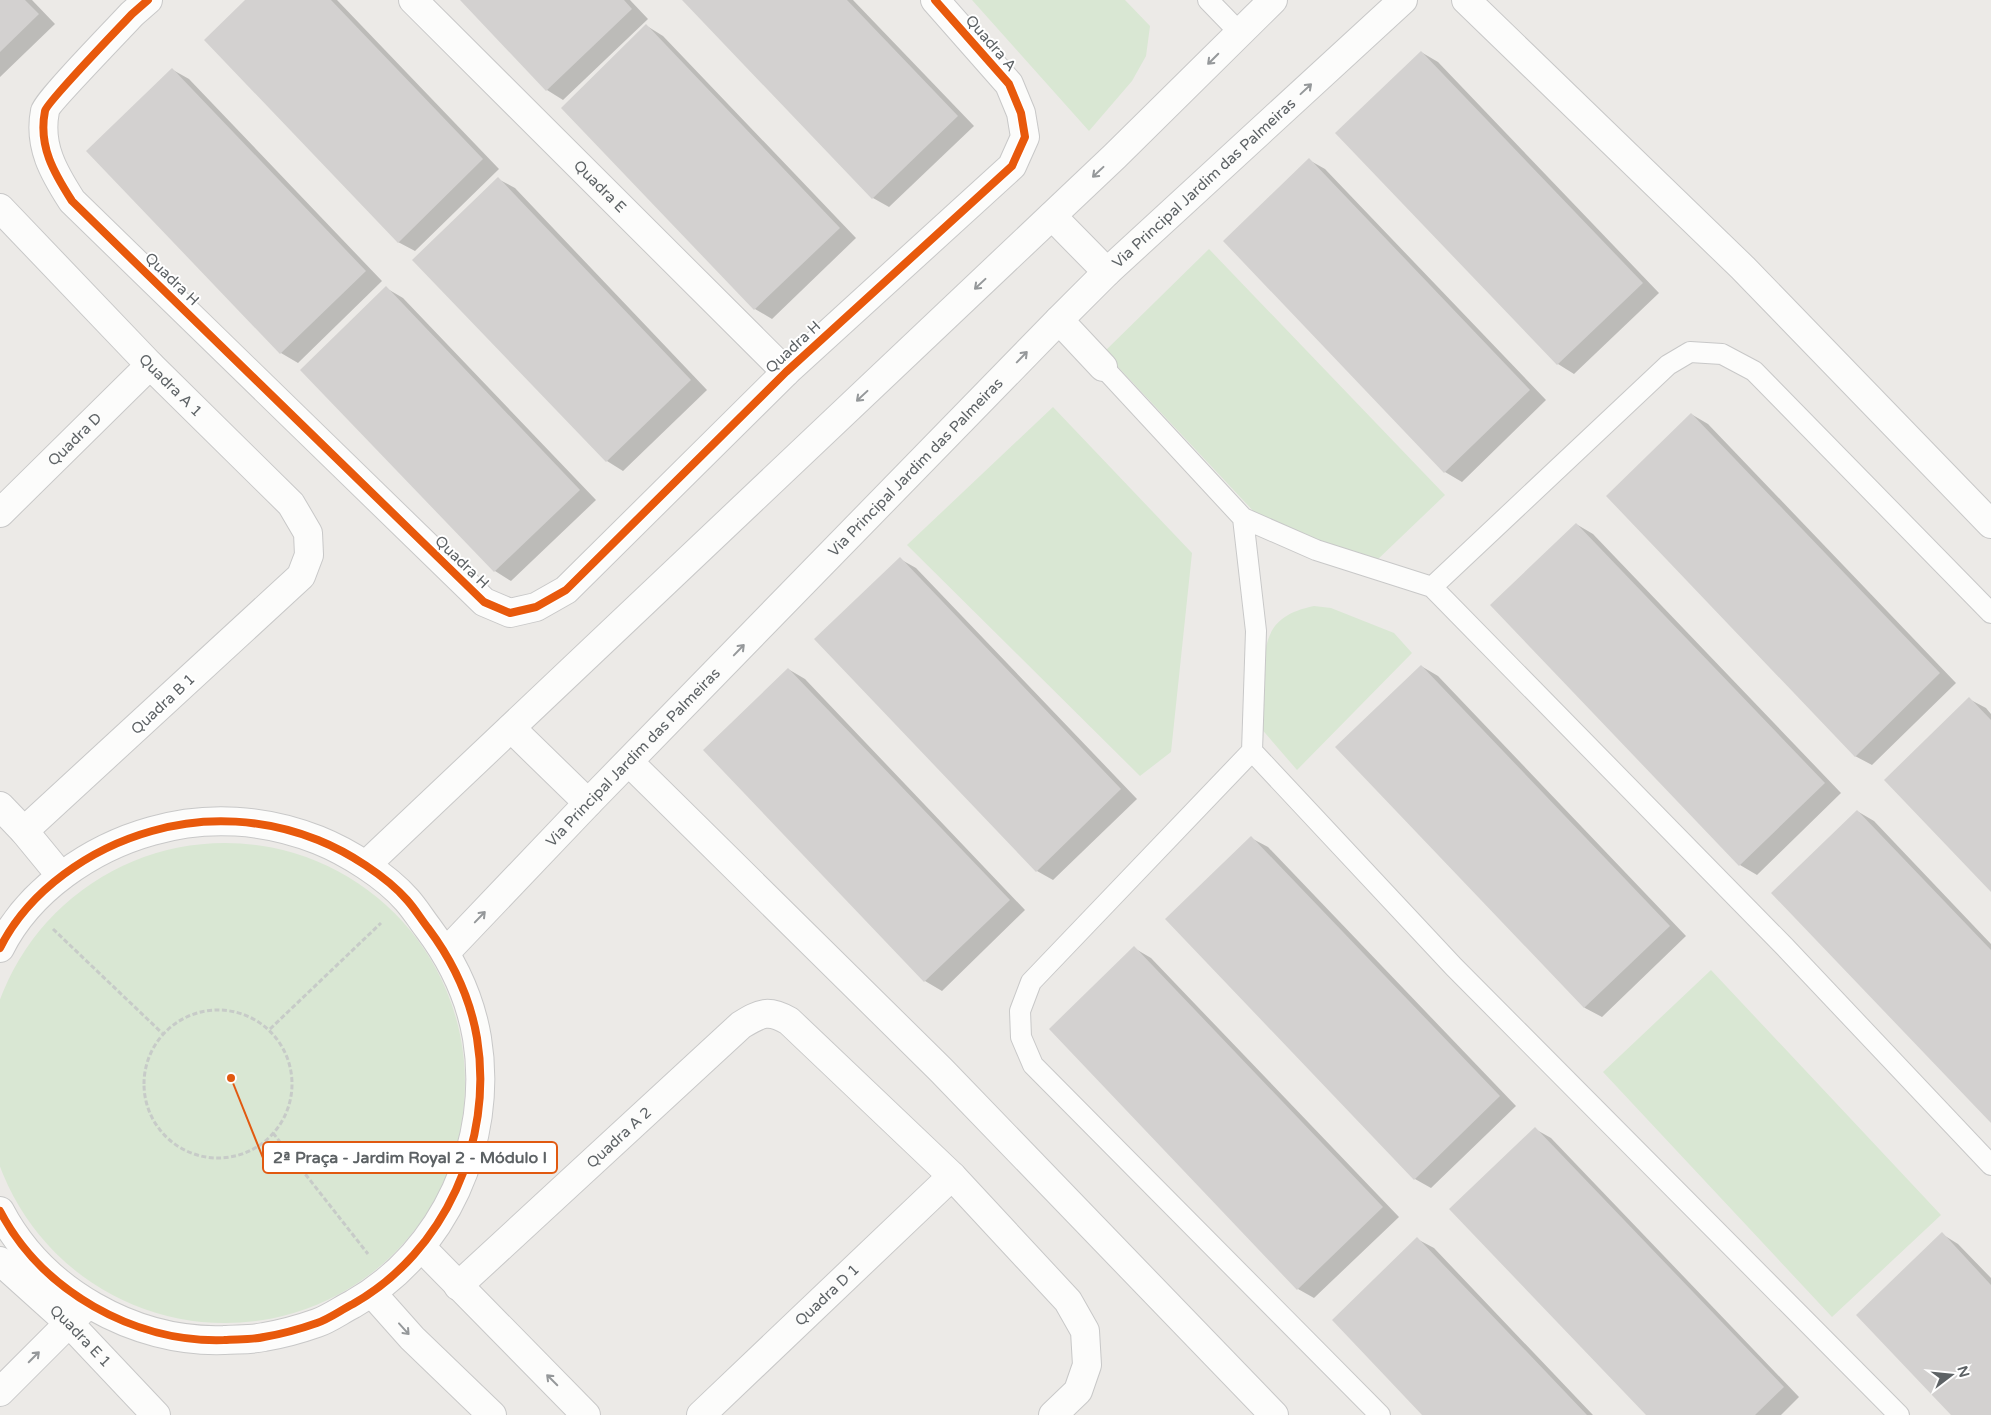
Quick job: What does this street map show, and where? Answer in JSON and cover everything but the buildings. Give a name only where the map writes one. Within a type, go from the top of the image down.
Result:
[{"type":"street","name":"Quadra E","points":[[413,0],[786,372]]},
{"type":"street","name":"Quadra A","points":[[935,0],[1008,84],[1021,113],[1025,137]]},
{"type":"street","points":[[366,865],[1052,216],[1273,0]]},
{"type":"street","name":"Via Principal Jardim das Palmeiras","points":[[446,952],[1107,272],[1403,0]]},
{"type":"street","points":[[1466,0],[1743,268],[1991,524]]},
{"type":"street","name":"Quadra H","points":[[133,5],[45,109],[43,138],[52,170],[72,201],[484,602],[510,613],[536,607],[566,590],[786,372],[1012,166],[1025,137]]},
{"type":"street","name":"Quadra A 1","points":[[0,208],[150,365],[291,504],[308,533],[309,555],[301,576]]},
{"type":"street","points":[[1052,216],[1107,272]]},
{"type":"street","points":[[1059,320],[1103,367]]},
{"type":"street","name":"Quadra D","points":[[0,513],[150,365]]},
{"type":"street","name":"Quadra B 1","points":[[24,831],[301,576]]},
{"type":"street","points":[[511,728],[588,804]]},
{"type":"street","points":[[630,763],[941,1070],[1274,1415]]},
{"type":"street","points":[[0,806],[24,831],[61,876]]},
{"type":"street","points":[[2,937],[61,876],[95,854],[132,836],[171,825],[211,821],[252,822],[292,830],[330,845],[366,865],[406,899],[446,952],[465,993],[477,1037],[480,1091],[476,1126],[465,1170],[446,1211],[421,1247],[380,1287],[320,1322],[262,1338],[202,1340],[143,1329],[89,1304],[59,1283],[32,1258],[3,1226]]},
{"type":"street","name":"Quadra A 2","points":[[458,1286],[741,1025],[760,1014],[776,1014],[789,1021],[952,1176]]},
{"type":"street","points":[[952,1176],[1068,1301],[1084,1331],[1087,1365],[1078,1390],[1053,1415]]},
{"type":"street","name":"Quadra D 1","points":[[701,1415],[952,1176]]},
{"type":"street","points":[[421,1247],[586,1415]]},
{"type":"street","name":"Quadra E 1","points":[[0,1261],[68,1323],[156,1415]]},
{"type":"street","points":[[380,1287],[412,1338],[492,1415]]},
{"type":"street","points":[[0,1392],[89,1304]]},
{"type":"lane","points":[[1208,0],[1240,33]]},
{"type":"lane","points":[[1432,587],[1668,365],[1690,352],[1722,354],[1754,371],[1991,613]]},
{"type":"lane","points":[[1103,367],[1243,518],[1316,550],[1432,587],[1784,946],[1991,1165]]},
{"type":"lane","points":[[1243,518],[1256,631],[1252,751],[1030,982],[1020,1011],[1021,1037],[1033,1065],[1380,1415]]},
{"type":"lane","points":[[1252,751],[1454,967],[1900,1415]]},
{"type":"path","points":[[270,1029],[406,899]]},
{"type":"path","points":[[29,907],[162,1033]]},
{"type":"path","points":[[226,1009],[270,1029],[286,1052],[293,1078],[290,1105],[264,1144],[236,1157],[213,1159],[171,1142],[150,1115],[144,1085],[147,1059],[162,1033],[199,1011],[226,1009]]},
{"type":"path","points":[[273,1133],[380,1287]]},
{"type":"green space","points":[[972,0],[1125,0],[1150,26],[1146,56],[1132,81],[1089,131]]},
{"type":"green space","points":[[1209,249],[1445,495],[1375,562],[1273,532],[1104,352]]},
{"type":"green space","points":[[1053,407],[1192,553],[1171,752],[1140,776],[907,545]]},
{"type":"green space","points":[[1314,606],[1331,608],[1394,633],[1412,653],[1297,770],[1259,726],[1264,661],[1269,638],[1279,621],[1288,615]]},
{"type":"green space","points":[[225,843],[272,847],[317,861],[359,883],[395,913],[425,949],[447,991],[461,1036],[465,1083],[461,1130],[447,1175],[425,1217],[395,1253],[359,1283],[317,1305],[272,1319],[225,1323],[178,1319],[133,1305],[91,1283],[55,1253],[25,1217],[3,1175],[-11,1130],[-15,1083],[-11,1036],[3,991],[25,949],[55,913],[91,883],[133,861],[178,847]]},
{"type":"green space","points":[[1711,970],[1941,1215],[1832,1317],[1603,1072]]},
{"type":"cycle path","points":[[148,0],[132,14],[85,64],[45,111],[43,124],[46,147],[49,159],[65,191],[72,201],[484,602],[510,613],[536,607],[566,590],[786,372],[1012,166],[1025,137],[1021,113],[1009,84],[935,0]]},
{"type":"cycle path","points":[[0,948],[12,927],[45,890],[64,874],[107,848],[152,831],[194,823],[236,822],[277,827],[318,840],[354,858],[388,882],[413,907],[445,953],[465,994],[477,1038],[480,1077],[478,1116],[469,1154],[456,1190],[437,1224],[414,1255],[385,1282],[330,1317],[298,1329],[254,1339],[190,1339],[157,1332],[125,1322],[94,1307],[66,1288],[40,1265],[18,1240],[0,1211]]},
{"type":"place","name":"2ª Praça - Jardim Royal 2 - Módulo I","points":[[231,1078]]}]
